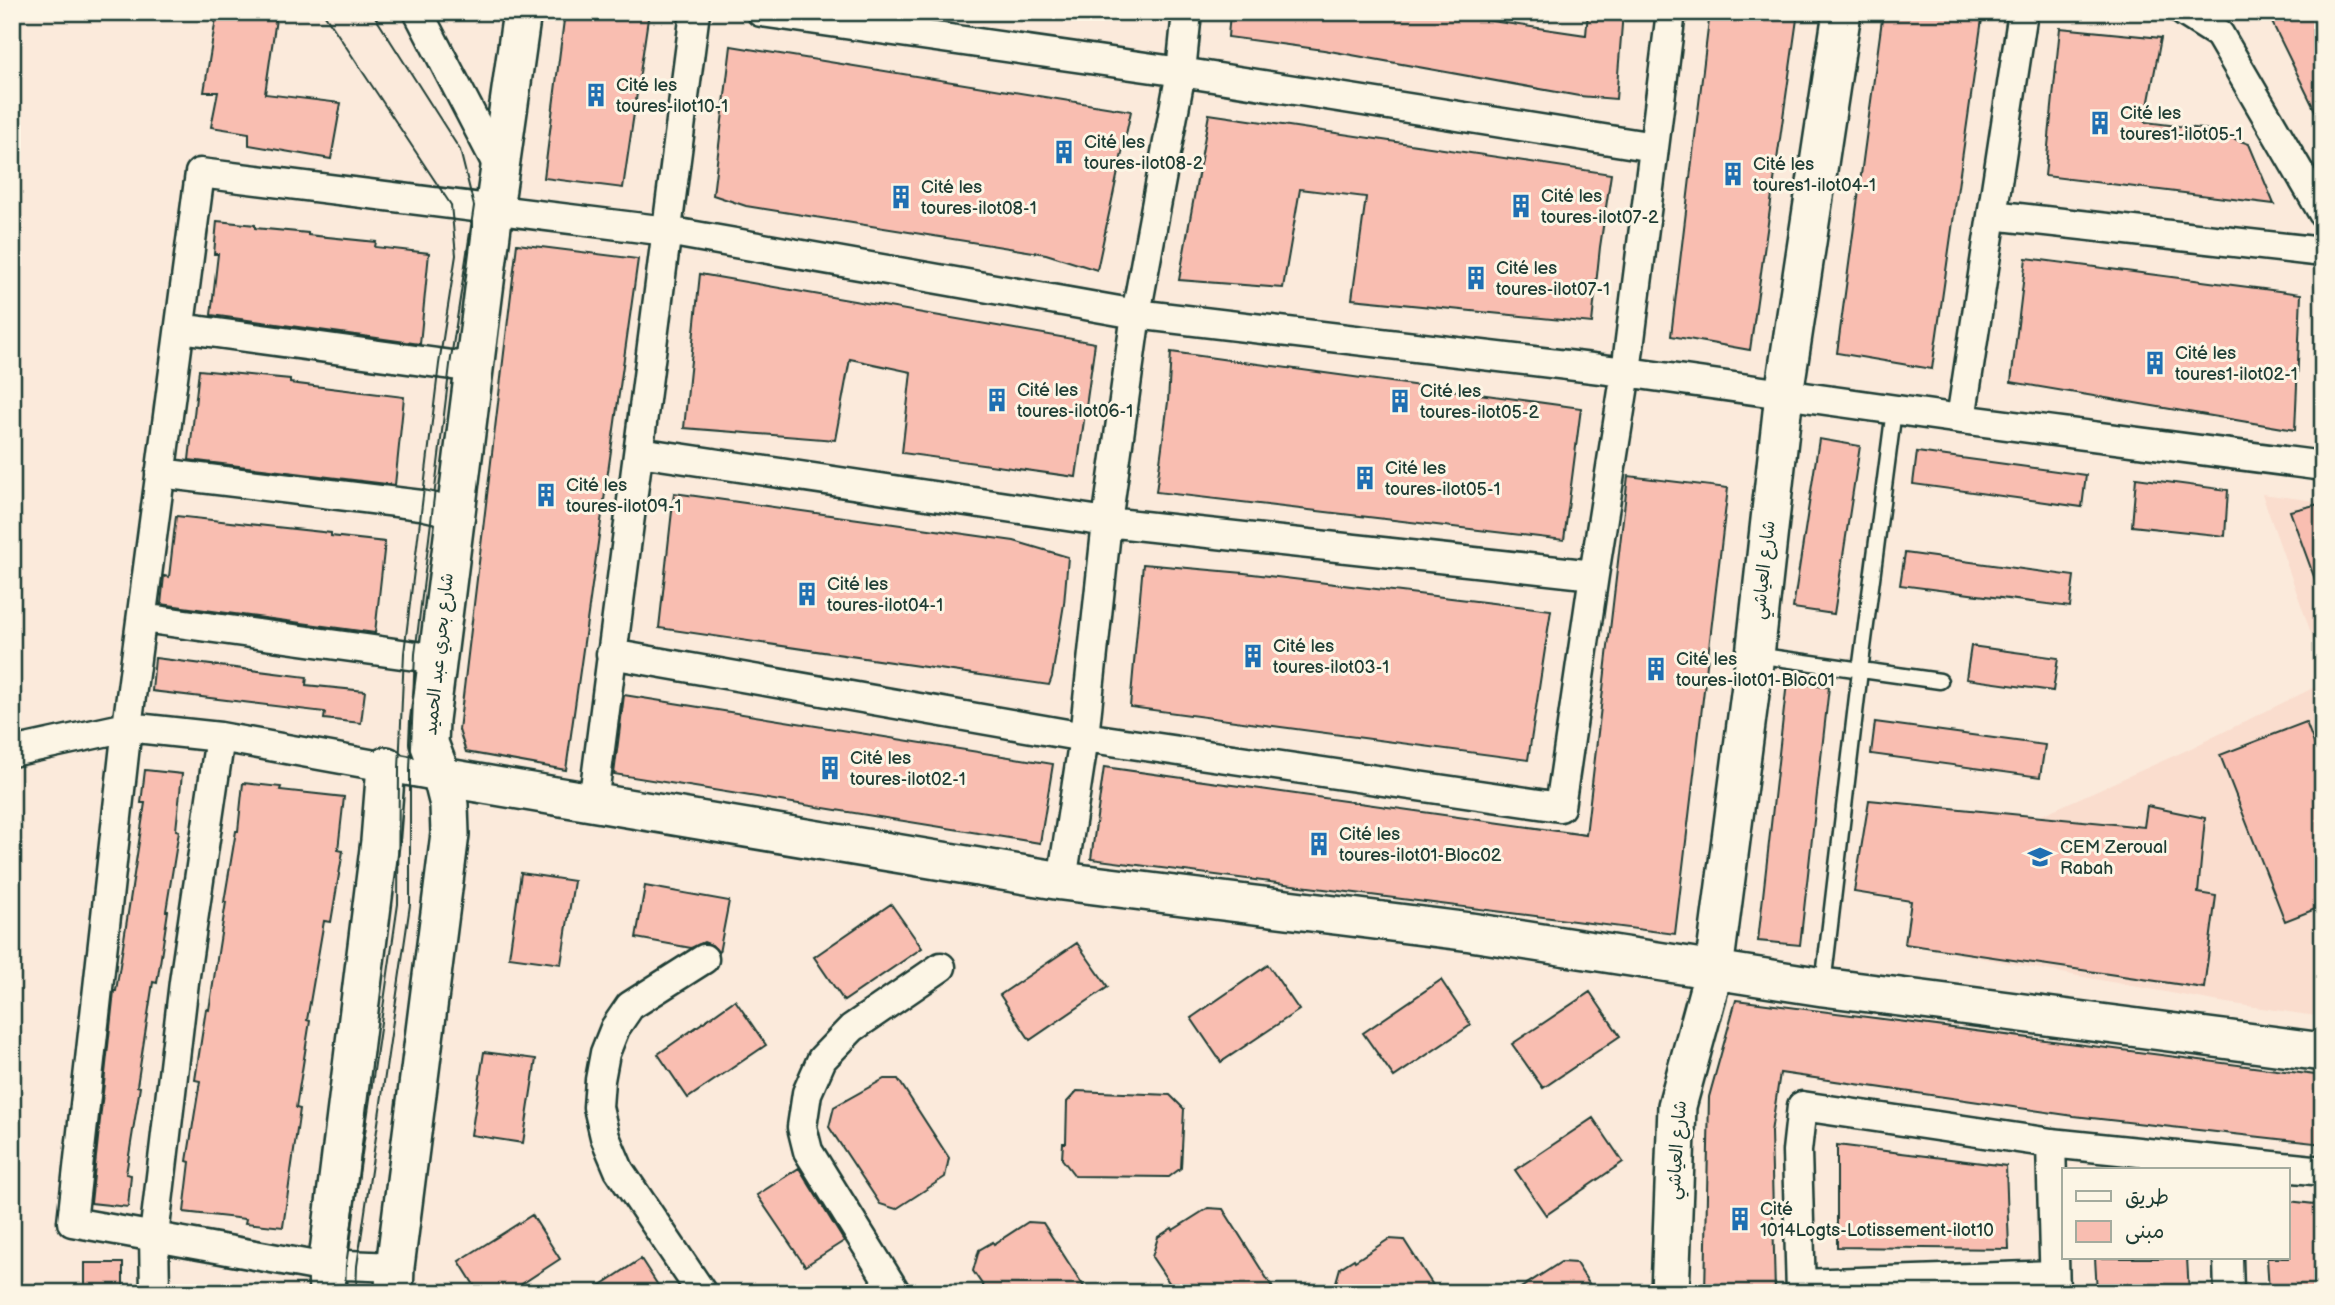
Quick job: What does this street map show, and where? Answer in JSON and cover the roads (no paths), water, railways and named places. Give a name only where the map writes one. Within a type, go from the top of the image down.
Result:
[{"type":"street","points":[[418,12],[499,168]]},
{"type":"street","name":"شارع بحري عبد الحميد","points":[[394,1280],[450,834],[449,805],[429,743],[499,168],[522,12]]},
{"type":"street","points":[[593,803],[695,12]]},
{"type":"street","points":[[761,12],[1181,72],[1654,148]]},
{"type":"street","points":[[1062,881],[1084,737],[1107,522],[1136,314],[1181,72],[1187,12]]},
{"type":"street","points":[[611,654],[1084,737],[1560,807],[1626,372],[1671,12]]},
{"type":"street","name":"شارع العياشي","points":[[1670,1293],[1677,1106],[1714,970],[1755,655],[1784,394],[1842,12]]},
{"type":"street","points":[[1961,419],[2024,12]]},
{"type":"street","points":[[2184,12],[2220,34],[2323,213]]},
{"type":"street","points":[[327,1280],[154,1236],[72,1222],[127,727],[200,173],[667,231],[1136,314],[1626,372],[2323,466]]},
{"type":"street","points":[[1992,215],[2323,252]]},
{"type":"street","points":[[180,328],[474,368]]},
{"type":"street","points":[[639,452],[1107,522],[1594,575]]},
{"type":"street","points":[[160,474],[421,505],[456,513]]},
{"type":"street","points":[[142,618],[438,659]]},
{"type":"street","points":[[12,752],[127,727],[220,737],[593,803],[1062,881],[1471,932],[1823,988],[2323,1052]]},
{"type":"street","points":[[155,1293],[154,1236],[184,982],[220,737]]},
{"type":"street","points":[[327,1280],[380,841],[386,766]]},
{"type":"street","points":[[702,1293],[619,1170],[605,1137],[598,1107],[605,1053],[615,1028],[631,1006],[704,959]]},
{"type":"street","points":[[896,1293],[808,1151],[802,1127],[807,1093],[822,1059],[852,1028],[941,967]]},
{"type":"street","points":[[2051,1143],[2054,1284],[1801,1288],[1797,1151],[1802,1106],[2051,1143],[2226,1166],[2265,1168]]},
{"type":"street","points":[[2290,1169],[2323,1171]]},
{"type":"street","points":[[2228,1260],[2230,1293]]},
{"type":"street","points":[[327,1280],[346,1265],[394,1280]]},
{"type":"lane","points":[[1823,988],[1894,410]]},
{"type":"lane","points":[[1755,655],[1940,681]]},
{"type":"tram line","points":[[323,12],[451,205],[456,255],[439,364],[404,653],[399,769],[398,904],[346,1265],[345,1293]]},
{"type":"tram line","points":[[356,1293],[357,1266],[410,905],[410,769],[415,654],[450,365],[474,206],[460,150],[372,12]]},
{"type":"place","name":"Cité les toures-ilot10-1","points":[[596,95]]},
{"type":"place","name":"Cité les toures1-ilot05-1","points":[[2100,123]]},
{"type":"place","name":"Cité les toures-ilot08-2","points":[[1064,152]]},
{"type":"place","name":"Cité les toures1-ilot04-1","points":[[1733,174]]},
{"type":"place","name":"Cité les toures-ilot08-1","points":[[901,197]]},
{"type":"place","name":"Cité les toures-ilot07-2","points":[[1521,206]]},
{"type":"place","name":"Cité les toures-ilot07-1","points":[[1476,278]]},
{"type":"place","name":"Cité les toures1-ilot02-1","points":[[2155,363]]},
{"type":"place","name":"Cité les toures-ilot06-1","points":[[997,400]]},
{"type":"place","name":"Cité les toures-ilot05-2","points":[[1400,401]]},
{"type":"place","name":"Cité les toures-ilot05-1","points":[[1365,478]]},
{"type":"place","name":"Cité les toures-ilot09-1","points":[[546,495]]},
{"type":"place","name":"Cité les toures-ilot04-1","points":[[807,594]]},
{"type":"place","name":"Cité les toures-ilot03-1","points":[[1253,656]]},
{"type":"place","name":"Cité les toures-ilot01-Bloc01","points":[[1656,669]]},
{"type":"place","name":"Cité les toures-ilot02-1","points":[[830,768]]},
{"type":"place","name":"Cité les toures-ilot01-Bloc02","points":[[1319,844]]},
{"type":"place","name":"CEM Zeroual Rabah","points":[[2040,857]]},
{"type":"place","name":"Cité 1014Logts-Lotissement-ilot10","points":[[1740,1219]]}]
